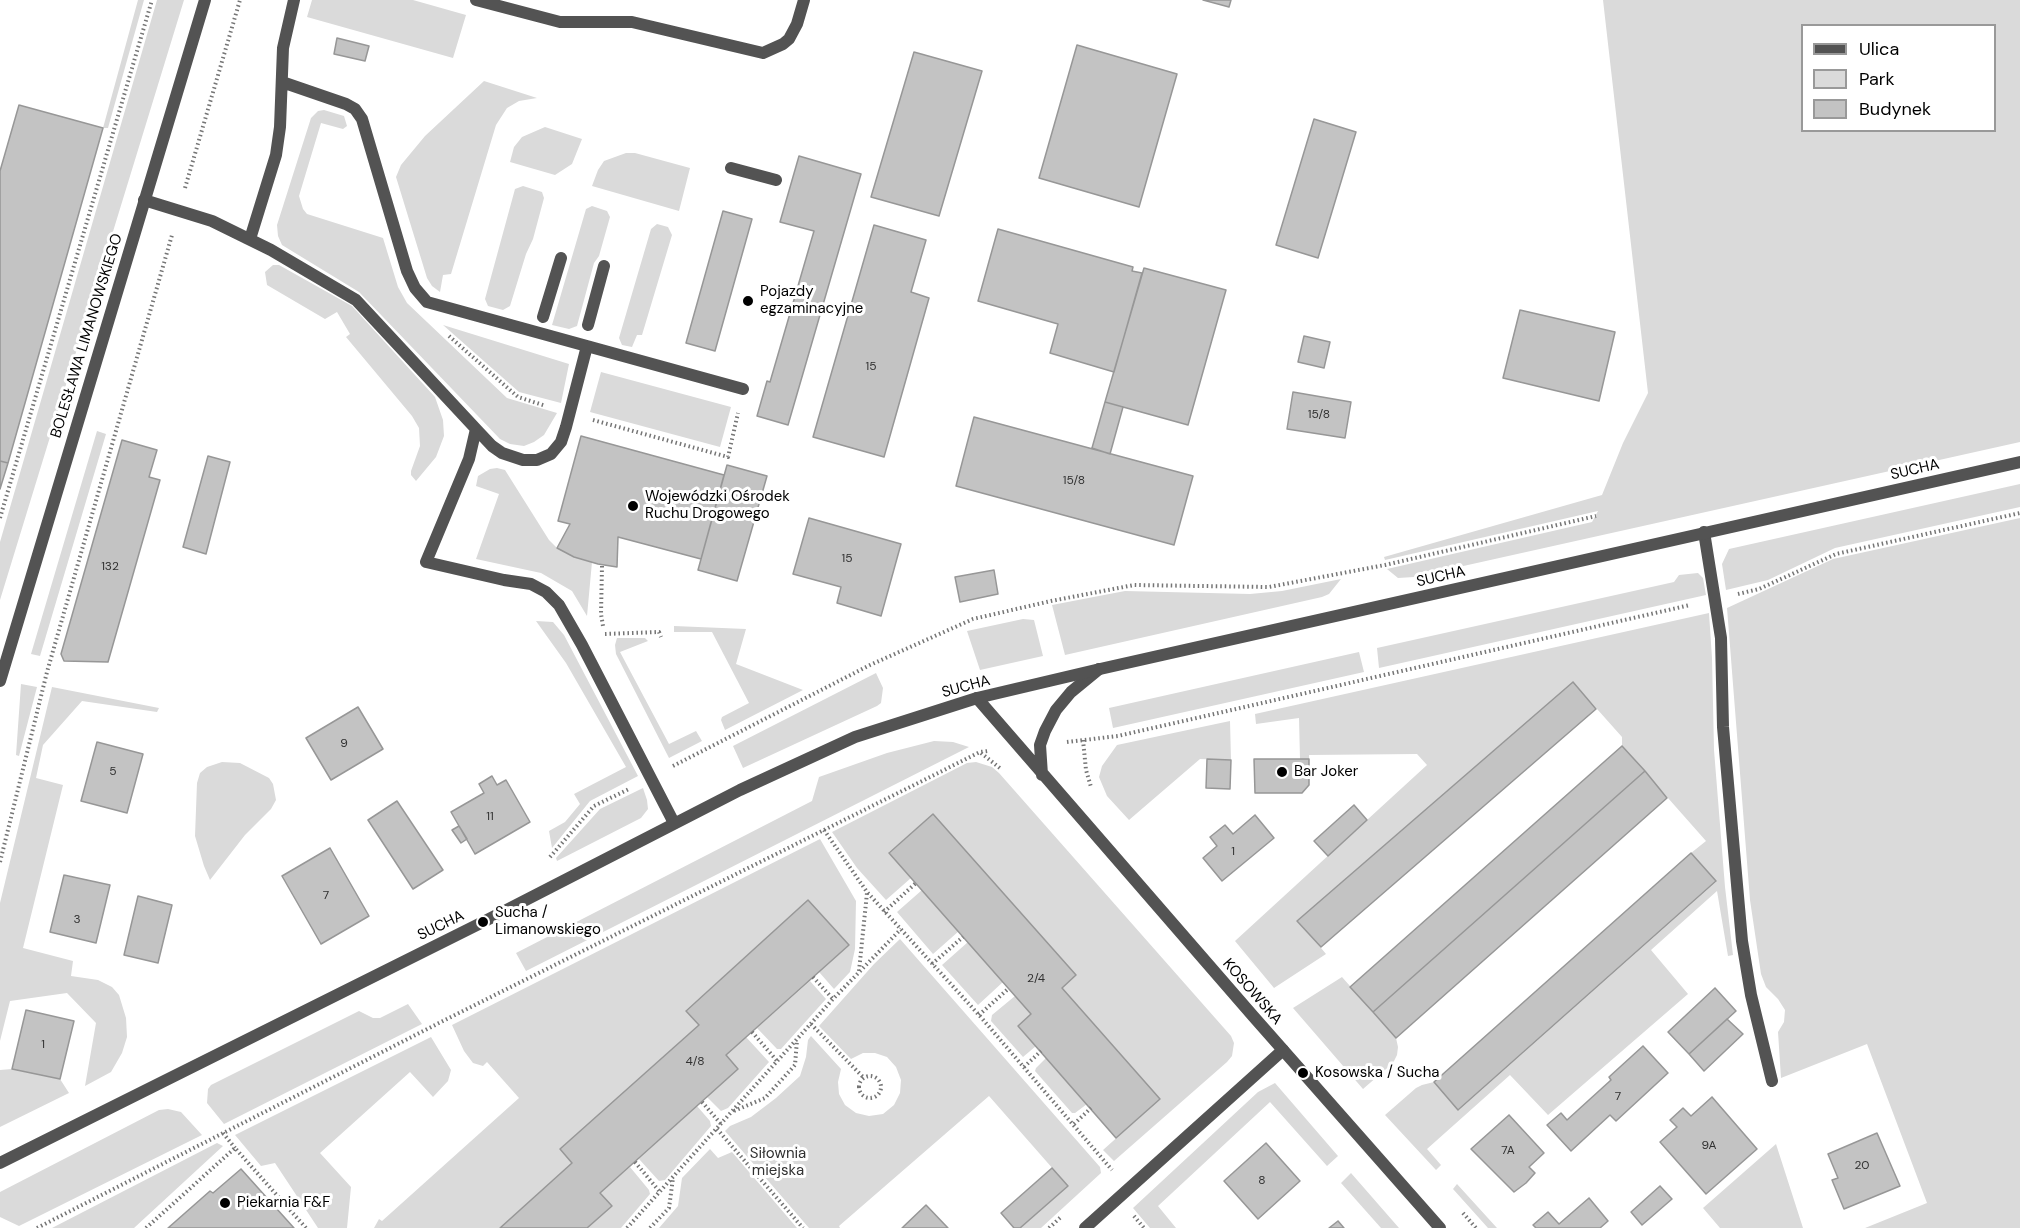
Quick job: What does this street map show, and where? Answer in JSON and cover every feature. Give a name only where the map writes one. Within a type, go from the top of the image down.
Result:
[{"type":"street","name":"BOLESŁAWA LIMANOWSKIEGO","points":[[0,680],[205,0]]},
{"type":"street","points":[[250,239],[276,155],[283,48],[294,0]]},
{"type":"street","points":[[476,0],[560,22],[632,22],[763,53],[789,39],[797,24],[804,0]]},
{"type":"street","points":[[282,82],[346,104],[355,109],[362,119],[408,271],[415,288],[427,302],[743,389]]},
{"type":"street","points":[[731,168],[776,180]]},
{"type":"street","points":[[144,200],[203,217],[250,239],[356,300],[492,446],[502,453],[523,460],[537,460],[551,454],[561,442],[587,346]]},
{"type":"street","points":[[543,317],[561,258]]},
{"type":"street","points":[[588,325],[604,266]]},
{"type":"street","points":[[476,429],[469,459],[426,562],[531,584],[546,592],[559,605],[674,823]]},
{"type":"street","name":"SUCHA","points":[[0,1163],[483,922],[740,790],[855,737],[977,699],[1100,669],[2020,462]]},
{"type":"street","points":[[1704,532],[1716,599],[1722,656],[1723,727],[1742,940],[1751,995],[1772,1081]]},
{"type":"street","points":[[1042,775],[1040,745],[1056,710],[1071,692],[1100,669]]},
{"type":"street","name":"KOSOWSKA","points":[[977,699],[1440,1228]]},
{"type":"street","points":[[1085,1228],[1283,1050]]},
{"type":"path","points":[[0,518],[152,0]]},
{"type":"path","points":[[0,862],[46,672],[240,0]]},
{"type":"path","points":[[1040,745],[1118,736],[1759,589],[1836,554],[2020,513]]},
{"type":"path","points":[[601,614],[602,566]]},
{"type":"path","points":[[604,634],[659,632],[661,636]]},
{"type":"path","points":[[37,1228],[980,752],[1020,748]]},
{"type":"path","points":[[980,752],[1008,776]]},
{"type":"path","points":[[824,830],[867,892],[1024,1066],[1112,1170],[1118,1198]]},
{"type":"path","points":[[884,912],[916,883]]},
{"type":"path","points":[[859,971],[867,892]]},
{"type":"path","points":[[627,1228],[833,999],[901,929]]},
{"type":"path","points":[[932,964],[963,937]]},
{"type":"path","points":[[813,977],[833,999]]},
{"type":"path","points":[[979,1015],[1009,988]]},
{"type":"path","points":[[811,1024],[864,1078]]},
{"type":"path","points":[[752,1032],[778,1062]]},
{"type":"path","points":[[732,1112],[765,1098],[795,1065],[798,1039]]},
{"type":"path","points":[[1024,1066],[1041,1052]]},
{"type":"path","points":[[869,1076],[880,1082],[879,1094],[874,1097],[863,1095],[860,1083],[864,1078],[869,1076]]},
{"type":"path","points":[[702,1102],[722,1124]]},
{"type":"path","points":[[1074,1124],[1091,1108]]},
{"type":"path","points":[[717,1129],[803,1228]]},
{"type":"path","points":[[223,1133],[306,1228]]},
{"type":"path","points":[[146,1228],[235,1148]]},
{"type":"path","points":[[635,1162],[660,1192]]},
{"type":"path","points":[[1112,1170],[1121,1162]]},
{"type":"path","points":[[650,1228],[669,1208],[673,1177]]},
{"type":"green space","points":[[138,0],[144,0],[108,128],[103,128]]},
{"type":"green space","points":[[157,0],[184,0],[0,600],[0,542]]},
{"type":"green space","points":[[312,0],[413,0],[466,15],[453,58],[307,17]]},
{"type":"green space","points":[[1603,0],[2020,0],[2020,442],[1414,577],[1398,578],[1387,569],[1592,522],[1598,511],[1385,560],[1384,557],[1602,495],[1623,443],[1648,393]]},
{"type":"green space","points":[[484,81],[537,98],[519,101],[507,108],[496,125],[451,274],[443,275],[440,292],[427,278],[396,177],[401,165],[425,136]]},
{"type":"green space","points":[[324,110],[344,116],[347,126],[343,129],[321,123],[299,196],[303,209],[307,214],[383,238],[398,287],[407,303],[507,398],[557,413],[544,435],[534,442],[524,446],[510,444],[500,439],[359,292],[282,245],[277,225],[311,118],[318,111]]},
{"type":"green space","points":[[545,127],[582,139],[572,164],[555,175],[510,162],[514,147],[522,137]]},
{"type":"green space","points":[[626,153],[635,153],[690,168],[679,211],[592,186],[604,161]]},
{"type":"green space","points":[[523,186],[542,192],[544,198],[533,239],[510,306],[503,310],[488,306],[485,299],[515,189]]},
{"type":"green space","points":[[592,206],[607,211],[610,217],[599,256],[594,263],[577,326],[569,329],[552,325],[586,209]]},
{"type":"green space","points":[[657,224],[668,227],[672,235],[642,335],[637,335],[632,347],[622,345],[619,338],[651,229]]},
{"type":"green space","points":[[273,265],[279,265],[352,306],[435,397],[443,420],[444,436],[436,457],[416,481],[411,471],[420,446],[419,428],[412,416],[346,337],[350,334],[337,312],[325,319],[267,285],[265,272]]},
{"type":"green space","points":[[443,325],[569,364],[561,403],[519,392]]},
{"type":"green space","points":[[601,372],[731,407],[720,447],[590,412]]},
{"type":"green space","points":[[97,431],[106,434],[40,656],[31,654]]},
{"type":"green space","points":[[497,468],[505,470],[549,540],[557,548],[574,557],[592,562],[587,616],[572,591],[541,573],[476,559],[499,494],[476,486],[478,476]]},
{"type":"green space","points":[[2020,484],[2020,507],[1835,548],[1768,580],[1726,590],[1722,564],[1729,549]]},
{"type":"green space","points":[[2020,518],[2020,1228],[1865,1228],[1927,1203],[1867,1044],[1781,1078],[1778,1032],[1784,1022],[1785,1010],[1766,987],[1761,974],[1750,900],[1727,608],[1833,559]]},
{"type":"green space","points":[[1698,573],[1703,578],[1706,595],[1379,668],[1377,648],[1674,582],[1679,575]]},
{"type":"green space","points":[[1341,579],[1329,594],[1322,597],[1065,655],[1052,605],[1125,591],[1250,594],[1282,591]]},
{"type":"green space","points":[[1709,613],[1714,750],[1733,955],[1728,956],[1717,891],[1651,950],[1688,994],[1548,1115],[1510,1075],[1427,1149],[1441,1165],[1436,1170],[1385,1115],[1416,1088],[1434,1082],[1459,1110],[1716,882],[1691,853],[1706,841],[1622,746],[1622,737],[1573,682],[1298,920],[1326,954],[1274,988],[1235,941],[1427,765],[1417,754],[1309,755],[1309,759],[1300,759],[1299,718],[1256,724],[1255,714]]},
{"type":"green space","points":[[1023,619],[1034,620],[1043,656],[980,670],[967,631]]},
{"type":"green space","points":[[536,621],[553,622],[564,635],[638,776],[590,801],[552,848],[549,831],[565,822],[580,804],[574,794],[626,767],[566,663]]},
{"type":"green space","points":[[674,626],[746,629],[736,664],[803,690],[725,730],[722,717],[749,703],[712,632],[674,632]]},
{"type":"green space","points":[[617,638],[645,638],[648,641],[620,652],[669,744],[696,731],[702,741],[669,758],[616,654]]},
{"type":"green space","points":[[1359,652],[1364,672],[1113,728],[1109,708]]},
{"type":"green space","points":[[876,673],[883,688],[881,703],[877,706],[743,768],[733,746]]},
{"type":"green space","points":[[21,684],[37,687],[19,756],[16,755]]},
{"type":"green space","points":[[52,687],[159,708],[157,712],[82,701],[43,745],[36,778],[63,785],[23,948],[73,961],[71,976],[98,980],[112,987],[119,995],[126,1018],[127,1037],[122,1053],[111,1072],[85,1086],[96,1023],[67,993],[10,1001],[0,1041],[0,903]]},
{"type":"green space","points":[[1230,721],[1231,760],[1200,759],[1129,820],[1107,796],[1099,777],[1102,766],[1117,745]]},
{"type":"green space","points":[[934,741],[953,742],[969,747],[526,971],[516,953],[812,801],[819,777],[887,753]]},
{"type":"green space","points":[[222,762],[240,763],[269,778],[273,784],[276,800],[271,809],[245,835],[210,880],[195,836],[197,783],[200,773],[207,767]]},
{"type":"green space","points":[[976,762],[992,767],[999,773],[1231,1036],[1234,1043],[1232,1056],[1227,1062],[1114,1161],[1103,1150],[1160,1099],[1062,988],[1076,975],[933,814],[889,852],[911,878],[886,900],[857,868],[832,832],[967,763]]},
{"type":"green space","points":[[643,788],[648,809],[641,818],[557,861],[556,858],[600,809]]},
{"type":"green space","points":[[820,839],[856,901],[855,949],[850,972],[834,989],[819,972],[849,945],[808,901],[686,1010],[699,1025],[560,1149],[572,1163],[500,1228],[374,1228],[379,1219],[382,1221],[519,1098],[487,1062],[483,1066],[473,1063],[464,1051],[452,1025]]},
{"type":"green space","points":[[922,890],[959,931],[933,954],[897,912]]},
{"type":"green space","name":"Siłownia miejska","points":[[900,939],[1100,1167],[1101,1173],[1041,1228],[1020,1228],[1068,1186],[989,1096],[839,1226],[840,1228],[809,1228],[725,1131],[730,1126],[751,1117],[800,1076],[808,1040],[811,1036],[841,1069],[838,1082],[839,1094],[845,1105],[856,1113],[869,1116],[883,1114],[894,1105],[900,1093],[901,1080],[896,1067],[887,1057],[875,1053],[863,1053],[851,1059],[819,1026],[874,964]]},
{"type":"green space","points":[[968,942],[1003,982],[978,1005],[942,965]]},
{"type":"green space","points":[[1342,977],[1396,1038],[1398,1047],[1393,1063],[1363,1089],[1293,1008]]},
{"type":"green space","points":[[810,981],[826,999],[781,1049],[777,1049],[757,1028]]},
{"type":"green space","points":[[1015,996],[1031,1014],[1036,1046],[1023,1057],[991,1021],[992,1015]]},
{"type":"green space","points":[[408,1004],[422,1024],[224,1124],[207,1103],[208,1089],[211,1085],[359,1011],[373,1018],[380,1018]]},
{"type":"green space","points":[[431,1037],[451,1070],[448,1081],[433,1097],[410,1072],[320,1153],[351,1187],[347,1228],[318,1228],[275,1163],[261,1166],[235,1135]]},
{"type":"green space","points":[[746,1037],[769,1062],[728,1108],[721,1111],[707,1097],[738,1069],[726,1055]]},
{"type":"green space","points":[[1046,1058],[1087,1104],[1075,1113],[1072,1113],[1035,1071]]},
{"type":"green space","points":[[12,1069],[60,1079],[69,1093],[0,1127],[0,1070]]},
{"type":"green space","points":[[1275,1083],[1338,1156],[1327,1166],[1270,1102],[1158,1206],[1176,1228],[1150,1228],[1133,1208],[1258,1092]]},
{"type":"green space","points":[[697,1106],[710,1121],[711,1126],[665,1180],[659,1181],[639,1159]]},
{"type":"green space","points":[[168,1109],[181,1112],[202,1135],[19,1226],[0,1217],[0,1192],[159,1110]]},
{"type":"green space","points":[[217,1143],[223,1146],[134,1228],[52,1228]]},
{"type":"green space","points":[[1776,1144],[1803,1228],[1720,1228],[1703,1208]]},
{"type":"green space","points":[[710,1149],[718,1158],[732,1152],[797,1228],[659,1228],[678,1206],[682,1178]]},
{"type":"green space","points":[[630,1167],[650,1194],[621,1228],[587,1228],[611,1206],[600,1193]]},
{"type":"green space","points":[[1351,1173],[1399,1228],[1381,1228],[1341,1183]]},
{"type":"green space","points":[[1457,1184],[1497,1228],[1488,1228],[1453,1189]]},
{"type":"building","points":[[1203,0],[1231,0],[1229,7]]},
{"type":"building","points":[[337,38],[369,46],[365,61],[334,54]]},
{"type":"building","points":[[1077,45],[1177,74],[1139,207],[1039,178]]},
{"type":"building","points":[[914,52],[982,71],[939,216],[871,197]]},
{"type":"building","points":[[19,105],[103,128],[8,463],[0,461],[0,171]]},
{"type":"building","points":[[1314,119],[1356,132],[1318,258],[1276,245]]},
{"type":"building","points":[[799,156],[861,174],[788,425],[757,416],[767,381],[770,382],[814,231],[780,222]]},
{"type":"building","points":[[723,211],[752,219],[715,351],[686,343]]},
{"type":"building","points":[[874,225],[926,240],[911,292],[929,298],[884,457],[813,437]]},
{"type":"building","points":[[998,229],[1133,267],[1132,271],[1142,273],[1114,372],[1050,353],[1058,324],[978,301]]},
{"type":"building","points":[[1144,268],[1226,290],[1188,425],[1105,402]]},
{"type":"building","points":[[1520,310],[1615,332],[1599,401],[1503,378]]},
{"type":"building","points":[[1304,336],[1330,342],[1324,368],[1298,362]]},
{"type":"building","points":[[1293,392],[1351,402],[1345,438],[1287,429]]},
{"type":"building","points":[[1105,402],[1123,407],[1110,454],[1092,448]]},
{"type":"building","points":[[974,417],[1193,476],[1174,545],[956,486]]},
{"type":"building","points":[[581,436],[724,475],[701,559],[618,537],[617,567],[574,557],[557,548],[570,524],[558,521]]},
{"type":"building","points":[[122,440],[157,450],[149,477],[160,480],[108,662],[64,661],[61,654]]},
{"type":"building","points":[[208,456],[230,462],[206,554],[183,547]]},
{"type":"building","points":[[0,461],[8,463],[0,489]]},
{"type":"building","points":[[727,465],[767,476],[737,581],[698,570]]},
{"type":"building","points":[[809,518],[901,544],[881,616],[837,603],[841,587],[793,574]]},
{"type":"building","points":[[994,570],[998,594],[960,602],[955,577]]},
{"type":"building","points":[[1573,682],[1596,709],[1321,947],[1297,921]]},
{"type":"building","points":[[358,707],[383,749],[331,780],[306,738]]},
{"type":"building","points":[[97,742],[143,754],[127,813],[81,801]]},
{"type":"building","points":[[1622,746],[1645,771],[1373,1012],[1350,987]]},
{"type":"building","points":[[1207,759],[1231,760],[1230,789],[1206,788]]},
{"type":"building","name":"Bar Joker","points":[[1254,759],[1309,759],[1309,785],[1302,793],[1255,793]]},
{"type":"building","points":[[1645,771],[1667,798],[1396,1038],[1373,1012]]},
{"type":"building","points":[[492,776],[497,785],[506,780],[530,822],[475,854],[451,812],[484,793],[479,784]]},
{"type":"building","points":[[397,801],[443,870],[413,889],[368,820]]},
{"type":"building","points":[[1354,805],[1367,820],[1328,856],[1314,841]]},
{"type":"building","points":[[933,814],[1076,975],[1062,988],[1160,1099],[1116,1138],[1018,1026],[1031,1014],[889,853]]},
{"type":"building","points":[[1255,815],[1274,838],[1222,881],[1203,858],[1217,846],[1210,837],[1225,825],[1233,834]]},
{"type":"building","points":[[459,826],[467,839],[461,843],[452,830]]},
{"type":"building","points":[[330,848],[369,916],[321,944],[282,876]]},
{"type":"building","points":[[1691,853],[1716,881],[1458,1110],[1434,1082]]},
{"type":"building","points":[[64,875],[110,885],[96,943],[50,932]]},
{"type":"building","points":[[138,896],[172,905],[158,963],[124,955]]},
{"type":"building","points":[[808,900],[849,945],[726,1055],[738,1069],[600,1193],[612,1206],[587,1228],[500,1228],[572,1163],[560,1149],[699,1025],[686,1011]]},
{"type":"building","points":[[1715,988],[1736,1011],[1689,1054],[1668,1032]]},
{"type":"building","points":[[26,1010],[74,1021],[60,1079],[12,1069]]},
{"type":"building","points":[[1727,1019],[1743,1034],[1704,1071],[1689,1054]]},
{"type":"building","points":[[1643,1046],[1668,1073],[1616,1121],[1610,1115],[1571,1151],[1547,1125],[1561,1113],[1567,1120],[1611,1080],[1609,1077]]},
{"type":"building","points":[[1712,1097],[1757,1149],[1706,1194],[1660,1142],[1677,1127],[1670,1120],[1683,1108],[1691,1116]]},
{"type":"building","points":[[1509,1115],[1544,1153],[1529,1167],[1535,1173],[1514,1192],[1471,1149]]},
{"type":"building","points":[[1877,1133],[1900,1186],[1844,1209],[1832,1180],[1838,1178],[1828,1154]]},
{"type":"building","points":[[1266,1143],[1300,1181],[1258,1219],[1224,1181]]},
{"type":"building","points":[[1052,1168],[1068,1186],[1020,1228],[1014,1228],[1001,1213]]},
{"type":"building","points":[[241,1169],[294,1228],[168,1228],[210,1191],[213,1193]]},
{"type":"building","points":[[1660,1186],[1672,1199],[1642,1225],[1631,1212]]},
{"type":"building","points":[[1589,1198],[1608,1221],[1600,1228],[1536,1228],[1533,1225],[1548,1212],[1559,1224]]},
{"type":"building","points":[[926,1205],[948,1228],[902,1228]]},
{"type":"building","points":[[1338,1221],[1344,1228],[1329,1228]]},
{"type":"place","name":"Pojazdy egzaminacyjne","points":[[748,301]]},
{"type":"place","name":"Wojewódzki Ośrodek Ruchu Drogowego","points":[[633,506]]},
{"type":"place","name":"Bar Joker","points":[[1282,772]]},
{"type":"place","name":"Sucha / Limanowskiego","points":[[483,922]]},
{"type":"place","name":"Kosowska / Sucha","points":[[1303,1073]]},
{"type":"place","name":"Piekarnia F&F","points":[[225,1203]]}]
